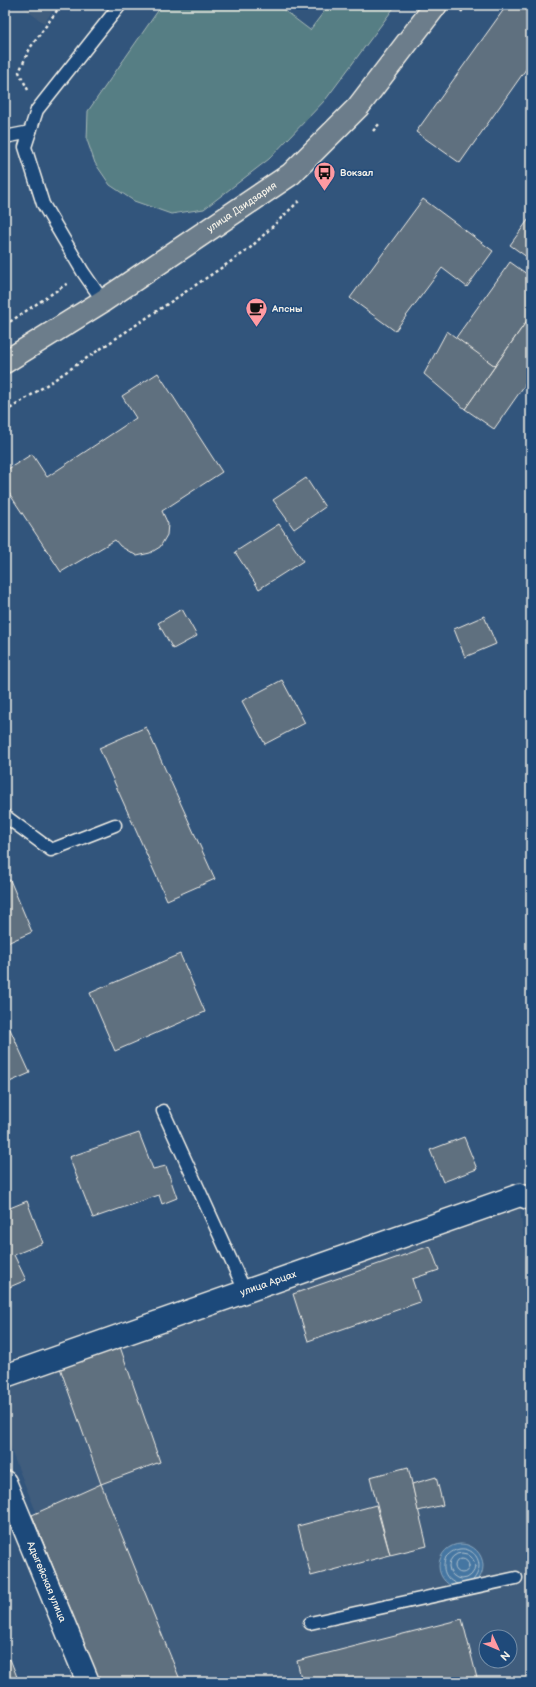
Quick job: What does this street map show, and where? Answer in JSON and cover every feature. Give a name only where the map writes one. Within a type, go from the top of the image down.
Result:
[{"type":"highway","name":"улица Дзидзария","points":[[5,362],[103,302],[291,174],[358,107],[436,5]]},
{"type":"street","name":"улица Арцах","points":[[5,1376],[520,1195],[531,1199]]},
{"type":"street","name":"Адыгейская улица","points":[[5,1482],[88,1682]]},
{"type":"lane","points":[[103,302],[83,272],[43,204],[26,147],[37,110],[120,5]]},
{"type":"lane","points":[[5,137],[30,132]]},
{"type":"lane","points":[[5,816],[51,850],[115,825]]},
{"type":"lane","points":[[163,1111],[245,1291]]},
{"type":"lane","points":[[310,1624],[516,1578]]},
{"type":"path","points":[[37,110],[19,72],[30,48],[61,5]]},
{"type":"path","points":[[5,325],[83,272]]},
{"type":"shaded area","points":[[19,5],[57,5],[44,23]]},
{"type":"shaded area","points":[[520,1207],[531,1306],[531,1682],[106,1682],[5,1436],[5,1383],[312,1276]]},
{"type":"green space","points":[[162,5],[277,5],[310,30],[329,5],[396,5],[326,99],[269,159],[204,209],[171,214],[134,201],[110,185],[95,163],[87,140],[88,111]]},
{"type":"water","points":[[461,1544],[473,1548],[479,1554],[483,1566],[479,1578],[473,1584],[461,1588],[449,1584],[443,1578],[439,1566],[443,1554],[449,1548]]},
{"type":"building","points":[[507,5],[531,5],[531,62],[460,163],[416,132]]},
{"type":"building","points":[[423,199],[493,251],[467,287],[442,268],[395,331],[350,298]]},
{"type":"building","points":[[531,216],[531,260],[510,245]]},
{"type":"building","points":[[510,262],[531,277],[531,315],[495,366],[455,339]]},
{"type":"building","points":[[531,315],[531,376],[494,429],[465,409]]},
{"type":"building","points":[[447,331],[495,366],[465,409],[424,374]]},
{"type":"building","points":[[158,373],[222,472],[162,511],[168,524],[167,535],[160,547],[150,553],[137,556],[120,546],[115,540],[61,572],[5,487],[5,471],[32,454],[47,477],[136,418],[122,396]]},
{"type":"building","points":[[306,478],[325,507],[294,529],[273,500]]},
{"type":"building","points":[[279,524],[303,561],[259,589],[235,552]]},
{"type":"building","points":[[182,609],[197,636],[173,649],[158,623]]},
{"type":"building","points":[[484,616],[496,644],[465,657],[454,629]]},
{"type":"building","points":[[282,680],[305,723],[265,744],[242,701]]},
{"type":"building","points":[[146,727],[215,879],[167,900],[99,748]]},
{"type":"building","points":[[10,880],[32,932],[5,944],[5,882]]},
{"type":"building","points":[[180,954],[205,1012],[115,1051],[90,993]]},
{"type":"building","points":[[10,1029],[30,1073],[5,1084],[5,1031]]},
{"type":"building","points":[[139,1133],[153,1169],[166,1166],[177,1198],[162,1204],[159,1195],[93,1218],[69,1157]]},
{"type":"building","points":[[464,1137],[477,1169],[443,1182],[430,1150]]},
{"type":"building","points":[[27,1201],[43,1243],[14,1255],[26,1280],[5,1289],[5,1210]]},
{"type":"building","points":[[430,1246],[439,1270],[412,1279],[420,1302],[308,1341],[293,1294]]},
{"type":"building","points":[[118,1341],[160,1462],[101,1484],[58,1362]]},
{"type":"building","points":[[408,1467],[427,1546],[390,1555],[370,1477]]},
{"type":"building","points":[[436,1477],[443,1505],[418,1511],[412,1484]]},
{"type":"building","points":[[101,1484],[181,1682],[100,1682],[32,1515]]},
{"type":"building","points":[[376,1505],[390,1555],[311,1576],[298,1526]]},
{"type":"building","points":[[462,1619],[478,1682],[302,1682],[297,1661]]},
{"type":"building","points":[[10,1659],[19,1682],[5,1682],[5,1661]]},
{"type":"place","name":"Вокзал","points":[[324,192]]},
{"type":"place","name":"Апсны","points":[[257,328]]}]
